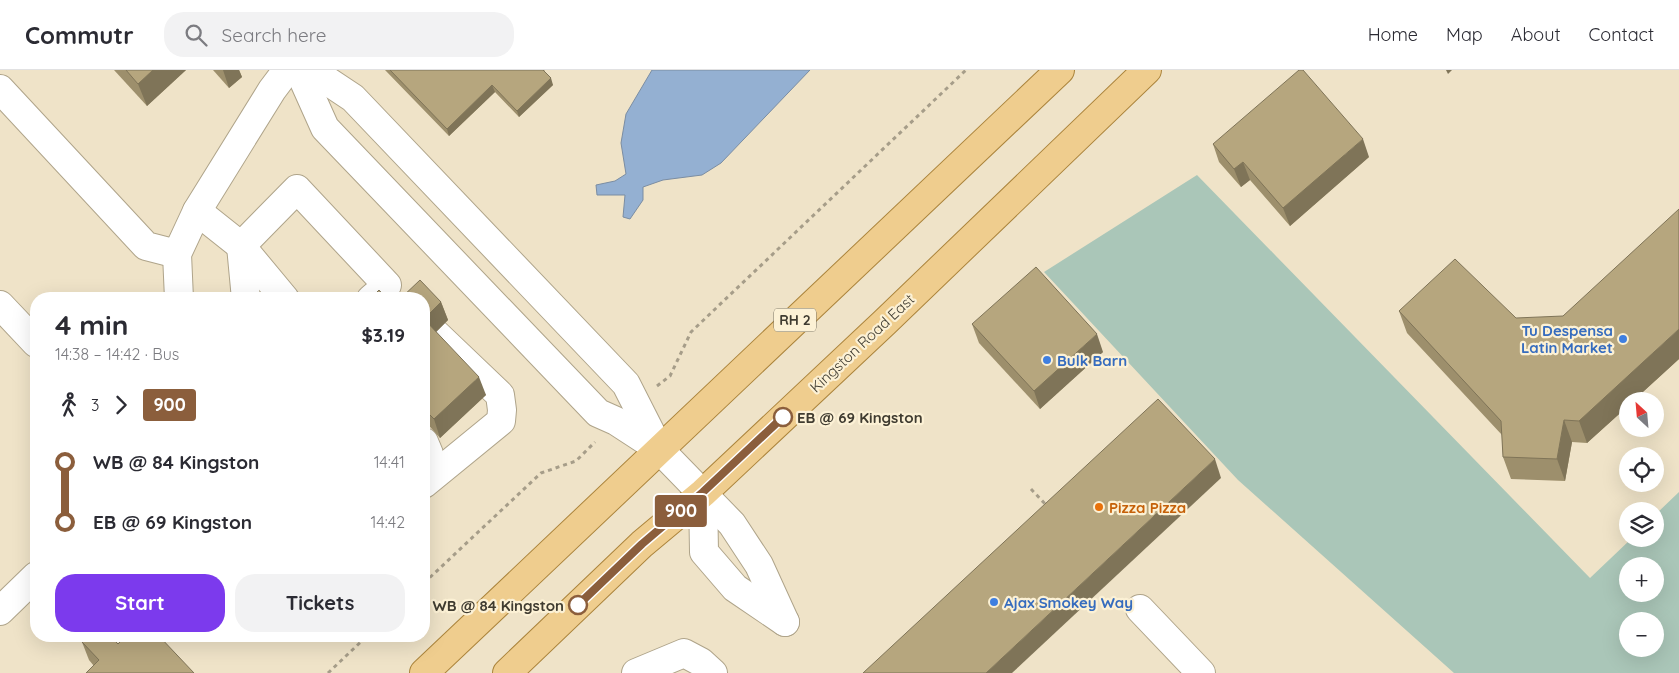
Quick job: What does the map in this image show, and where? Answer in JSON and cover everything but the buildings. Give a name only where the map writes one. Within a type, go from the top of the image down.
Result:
[{"type":"main road","name":"RH 2","points":[[424,673],[1060,70]]},
{"type":"main road","name":"Kingston Road East","points":[[507,673],[642,544],[703,492],[892,315],[1147,70]]},
{"type":"street","points":[[179,292],[177,254],[197,211],[272,90],[287,70]]},
{"type":"street","points":[[299,70],[325,128],[598,413],[616,421],[659,449],[703,492]]},
{"type":"street","points":[[311,70],[353,98],[626,384],[659,449]]},
{"type":"street","points":[[0,89],[146,246],[177,254]]},
{"type":"street","points":[[245,292],[241,246],[297,189],[384,292]]},
{"type":"street","points":[[197,211],[241,246],[279,292]]},
{"type":"street","points":[[0,305],[30,337]]},
{"type":"street","points":[[430,479],[501,422],[502,410],[500,395],[435,333]]},
{"type":"street","points":[[0,611],[30,582]]},
{"type":"street","points":[[1140,609],[1201,673]]},
{"type":"street","points":[[636,673],[684,653],[701,662],[714,673]]},
{"type":"path","points":[[637,404],[670,376],[691,332],[966,70]]},
{"type":"path","points":[[430,577],[541,473],[576,461],[616,421]]},
{"type":"path","points":[[1031,489],[1048,507]]},
{"type":"path","points":[[328,673],[361,642]]},
{"type":"green space","points":[[1197,175],[1590,578],[1623,547],[1664,547],[1664,506],[1679,492],[1679,673],[1454,673],[1238,480],[1044,272]]},
{"type":"water","points":[[652,70],[810,70],[721,163],[702,175],[663,180],[643,187],[643,200],[630,219],[623,217],[625,195],[597,195],[596,185],[615,181],[626,174],[621,143],[626,114]]},
{"type":"bus line","name":"900","points":[[578,605],[642,544],[703,492],[783,417]]},
{"type":"place","name":"Tu Despensa Latin Market","points":[[1623,339]]},
{"type":"place","name":"Bulk Barn","points":[[1047,360]]},
{"type":"place","name":"EB @ 69 Kingston","points":[[783,417]]},
{"type":"place","name":"Pizza Pizza","points":[[1099,507]]},
{"type":"place","name":"Ajax Smokey Way","points":[[994,602]]},
{"type":"place","name":"WB @ 84 Kingston","points":[[578,605]]}]
